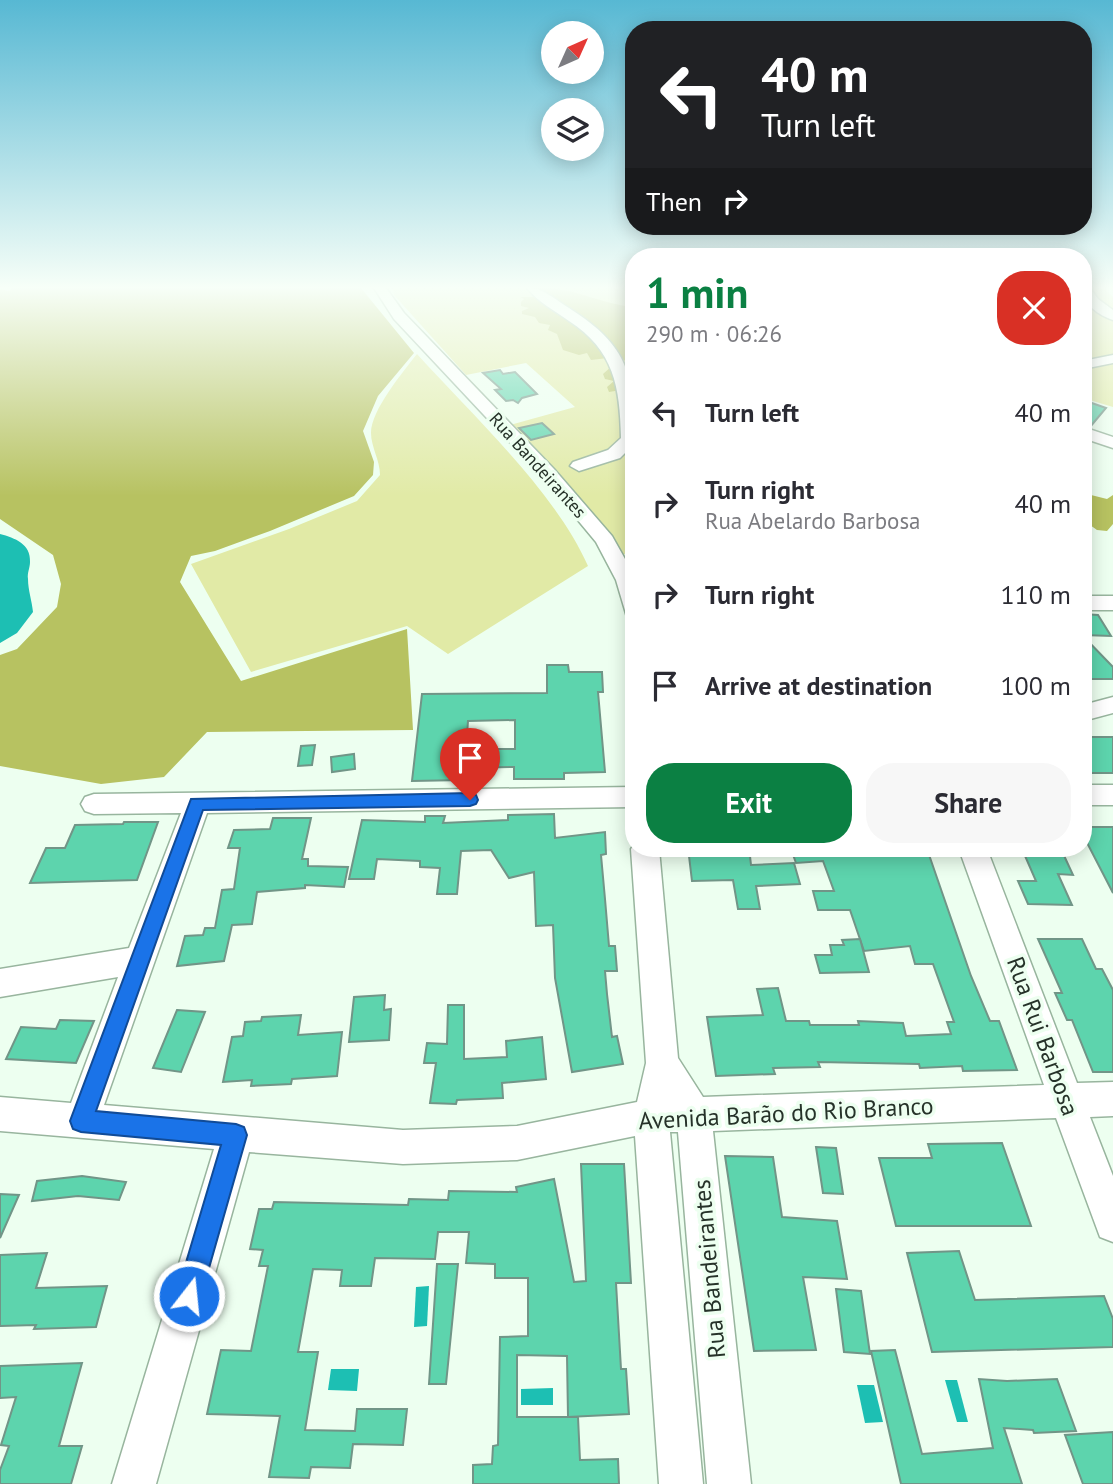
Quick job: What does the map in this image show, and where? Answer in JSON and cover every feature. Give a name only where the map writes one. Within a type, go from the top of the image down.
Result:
[{"type":"street","name":"Rua Bandeirantes","points":[[441,357],[606,540],[625,578]]},
{"type":"street","points":[[614,357],[625,388]]},
{"type":"street","points":[[1092,358],[1113,359]]},
{"type":"street","points":[[1092,435],[1113,443]]},
{"type":"street","points":[[548,473],[614,454],[625,443]]},
{"type":"street","points":[[1092,603],[1113,603]]},
{"type":"street","points":[[1092,711],[1113,705]]},
{"type":"street","points":[[1092,795],[1113,795]]},
{"type":"street","points":[[93,804],[625,797]]},
{"type":"street","points":[[81,1121],[197,804]]},
{"type":"street","name":"Rua Bandeirantes","points":[[646,857],[662,1063],[651,1116],[681,1484]]},
{"type":"street","name":"Rua Rui Barbosa","points":[[976,857],[1113,1224]]},
{"type":"street","points":[[0,982],[139,960]]},
{"type":"street","name":"Rua Bandeirantes","points":[[662,1063],[694,1114],[729,1484]]},
{"type":"street","name":"Avenida Barão do Rio Branco","points":[[0,1114],[403,1147],[517,1143],[651,1116],[1113,1099]]},
{"type":"street","points":[[134,1484],[236,1135]]},
{"type":"green space","points":[[0,357],[410,357],[378,396],[363,431],[374,462],[373,475],[354,496],[270,531],[215,551],[191,556],[180,582],[241,681],[407,629],[413,730],[207,732],[164,777],[101,784],[0,766],[0,655],[17,649],[57,607],[61,584],[53,555],[0,519]]},
{"type":"green space","points":[[415,357],[420,357],[534,482],[573,538],[588,566],[448,654],[407,626],[251,672],[191,564],[357,501],[380,475],[371,433],[376,413]]},
{"type":"green space","points":[[450,357],[625,357],[625,554],[620,556],[510,425],[575,407],[526,363],[466,375]]},
{"type":"green space","points":[[589,357],[614,357],[591,360]]},
{"type":"green space","points":[[1092,357],[1113,357],[1113,407],[1092,401]]},
{"type":"green space","points":[[625,362],[625,388],[609,392],[607,387],[614,381],[605,379],[603,374],[613,365],[622,366]]},
{"type":"green space","points":[[1092,495],[1107,499],[1113,495],[1113,524],[1107,531],[1092,526]]},
{"type":"water","points":[[0,534],[16,540],[28,551],[28,583],[33,612],[17,633],[0,643]]},
{"type":"water","points":[[429,1286],[427,1326],[414,1327],[416,1287]]},
{"type":"water","points":[[331,1369],[359,1369],[357,1391],[328,1390]]},
{"type":"water","points":[[945,1380],[957,1380],[968,1422],[957,1422]]},
{"type":"water","points":[[857,1385],[874,1385],[883,1422],[865,1423]]},
{"type":"water","points":[[553,1388],[553,1405],[521,1405],[521,1389]]},
{"type":"building","points":[[500,370],[503,374],[515,372],[537,394],[522,398],[518,403],[513,400],[506,401],[495,390],[501,389],[483,373]]},
{"type":"building","points":[[1092,403],[1106,408],[1092,425]]},
{"type":"building","points":[[542,423],[554,434],[531,440],[519,428]]},
{"type":"building","points":[[1092,615],[1098,615],[1111,636],[1092,635]]},
{"type":"building","points":[[1092,645],[1113,667],[1113,679],[1092,679]]},
{"type":"building","points":[[547,665],[568,665],[569,672],[602,672],[603,692],[598,692],[605,772],[564,773],[564,779],[514,779],[514,767],[465,768],[464,780],[412,781],[422,694],[547,693]],"holes":[[[515,720],[515,749],[466,749],[468,721]]]},
{"type":"building","points":[[1092,737],[1113,737],[1113,773],[1092,773]]},
{"type":"building","points":[[315,745],[312,765],[298,766],[301,746]]},
{"type":"building","points":[[354,754],[355,769],[332,772],[331,757]]},
{"type":"building","points":[[554,814],[555,838],[605,832],[606,854],[601,855],[609,946],[615,946],[617,971],[605,971],[612,1037],[617,1036],[623,1064],[572,1072],[555,978],[553,925],[536,926],[534,872],[509,878],[491,850],[461,851],[457,894],[437,894],[440,868],[420,867],[420,861],[377,859],[374,879],[349,879],[362,820],[425,822],[425,816],[445,816],[443,823],[508,820],[508,815]]},
{"type":"building","points":[[273,818],[311,818],[302,859],[308,859],[308,866],[348,867],[344,887],[305,885],[305,888],[257,892],[252,924],[232,925],[224,961],[177,966],[185,936],[203,935],[205,928],[215,928],[222,890],[234,889],[240,848],[228,848],[234,830],[270,829]]},
{"type":"building","points":[[158,822],[137,880],[30,883],[46,848],[65,848],[75,825]]},
{"type":"building","points":[[1092,827],[1113,827],[1113,893],[1092,852]]},
{"type":"building","points":[[689,857],[750,857],[751,865],[794,863],[800,884],[756,886],[760,909],[738,909],[733,880],[692,881]]},
{"type":"building","points":[[794,857],[930,857],[971,976],[990,1021],[999,1021],[1017,1070],[963,1071],[962,1066],[920,1068],[919,1064],[818,1062],[820,1067],[773,1068],[775,1074],[716,1076],[707,1017],[763,1015],[757,989],[778,988],[786,1021],[809,1021],[810,1025],[859,1025],[858,1021],[903,1023],[906,1036],[951,1034],[947,1022],[954,1022],[933,964],[915,964],[910,946],[864,951],[850,910],[818,910],[813,891],[834,891],[823,861],[796,863]]},
{"type":"building","points":[[1026,857],[1065,857],[1073,875],[1058,874],[1072,905],[1028,904],[1018,881],[1036,881]]},
{"type":"building","points":[[860,939],[869,972],[820,973],[815,955],[832,955],[830,945],[844,945],[842,940]]},
{"type":"building","points":[[1038,939],[1082,939],[1096,969],[1102,969],[1113,990],[1113,1072],[1093,1072],[1072,1020],[1067,1020],[1055,993],[1062,993]]},
{"type":"building","points":[[385,995],[384,1010],[391,1009],[389,1040],[349,1042],[354,997]]},
{"type":"building","points":[[448,1005],[464,1005],[464,1059],[507,1057],[506,1041],[542,1037],[546,1079],[502,1083],[503,1098],[457,1100],[456,1104],[430,1103],[436,1063],[424,1063],[427,1043],[447,1044]]},
{"type":"building","points":[[177,1010],[205,1012],[181,1072],[153,1068]]},
{"type":"building","points":[[301,1015],[298,1035],[342,1032],[337,1076],[292,1079],[291,1084],[251,1086],[252,1080],[223,1082],[232,1037],[243,1036],[245,1022],[261,1021],[262,1017]]},
{"type":"building","points":[[60,1020],[94,1021],[76,1063],[6,1059],[21,1027],[56,1029]]},
{"type":"building","points":[[1002,1143],[1031,1226],[896,1226],[879,1158],[932,1158],[928,1144]]},
{"type":"building","points":[[816,1147],[836,1148],[843,1194],[823,1193]]},
{"type":"building","points":[[725,1156],[773,1157],[782,1217],[837,1221],[847,1279],[803,1277],[816,1350],[754,1351]]},
{"type":"building","points":[[581,1164],[624,1164],[631,1283],[616,1283],[621,1369],[626,1369],[629,1414],[568,1417],[578,1417],[580,1460],[618,1459],[619,1484],[473,1484],[473,1465],[492,1464],[493,1446],[498,1445],[500,1337],[528,1336],[528,1278],[495,1278],[495,1264],[466,1263],[469,1232],[438,1232],[435,1259],[375,1258],[371,1286],[340,1286],[342,1270],[313,1269],[298,1352],[318,1352],[305,1430],[355,1431],[357,1409],[407,1409],[403,1445],[353,1444],[350,1468],[311,1467],[309,1478],[269,1477],[280,1416],[207,1414],[221,1350],[251,1351],[268,1266],[259,1266],[263,1250],[250,1249],[259,1209],[272,1209],[274,1202],[408,1205],[409,1199],[448,1200],[449,1191],[517,1192],[516,1187],[554,1179],[574,1282],[586,1281]],"holes":[[[517,1355],[567,1356],[568,1417],[517,1417]]]},
{"type":"building","points":[[82,1176],[126,1182],[119,1200],[78,1196],[32,1201],[37,1181]]},
{"type":"building","points":[[0,1194],[19,1195],[0,1238]]},
{"type":"building","points":[[959,1251],[975,1300],[1104,1296],[1113,1319],[1113,1347],[932,1352],[907,1253]]},
{"type":"building","points":[[47,1253],[36,1288],[107,1286],[96,1327],[34,1329],[36,1325],[0,1326],[0,1255]]},
{"type":"building","points":[[437,1264],[458,1264],[446,1384],[429,1384]]},
{"type":"building","points":[[836,1289],[861,1291],[870,1354],[844,1352]]},
{"type":"building","points":[[895,1350],[922,1454],[993,1448],[979,1379],[1057,1379],[1076,1431],[1034,1433],[1033,1430],[1004,1428],[1022,1484],[901,1484],[871,1351]]},
{"type":"building","points":[[82,1363],[59,1446],[82,1446],[71,1484],[0,1484],[0,1470],[9,1446],[1,1445],[16,1397],[0,1398],[0,1366]]},
{"type":"building","points":[[1113,1432],[1113,1484],[1083,1484],[1065,1435]]},
{"type":"route","points":[[189,1296],[236,1135],[81,1121],[197,804],[470,800]]}]
